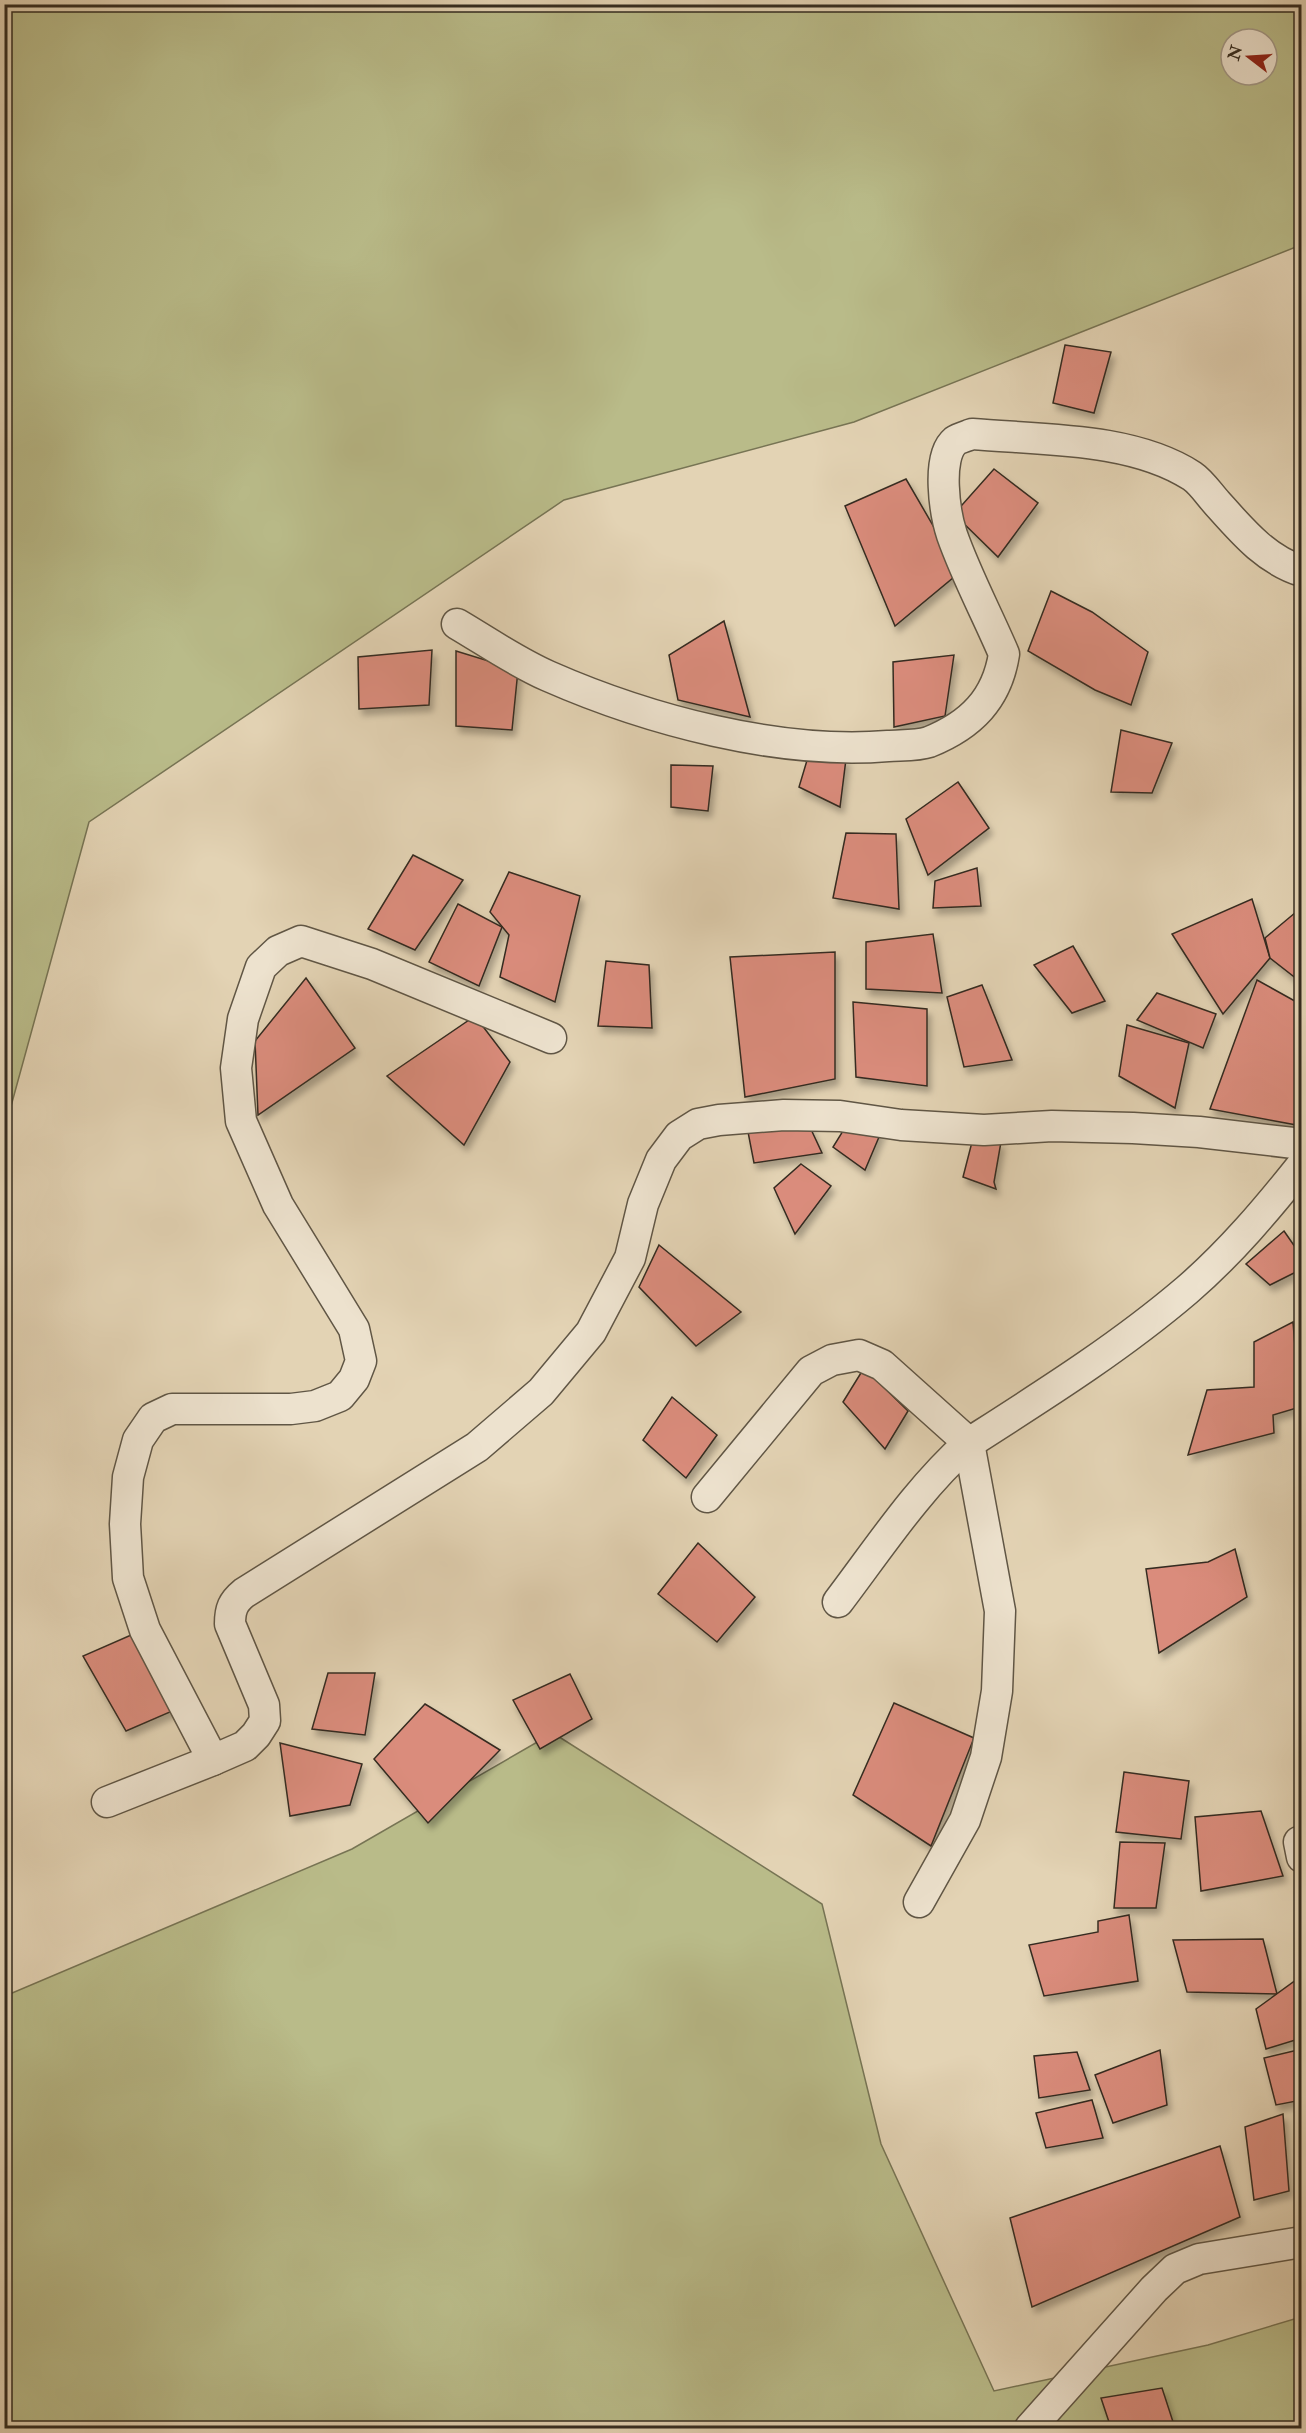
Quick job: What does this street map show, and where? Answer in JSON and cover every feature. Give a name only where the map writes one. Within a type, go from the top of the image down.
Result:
[{"type":"street","points":[[457,624],[546,675],[627,706],[707,729],[788,742],[862,748],[927,743],[967,722],[990,696],[1001,672],[1004,654],[952,533],[943,491],[948,450],[956,441],[972,434],[1096,445],[1157,458],[1194,477],[1261,549],[1282,565],[1302,571]]},
{"type":"street","points":[[213,1760],[145,1630],[128,1578],[125,1524],[128,1477],[138,1440],[153,1418],[172,1408],[291,1409],[315,1406],[340,1396],[354,1379],[361,1361],[354,1329],[278,1205],[241,1121],[236,1068],[243,1019],[261,967],[278,951],[301,941],[372,964],[551,1038]]},
{"type":"street","points":[[107,1802],[245,1746],[256,1735],[265,1722],[264,1704],[230,1624],[230,1611],[234,1601],[477,1447],[541,1392],[591,1332],[630,1258],[643,1204],[661,1160],[679,1136],[698,1124],[784,1115],[840,1116],[901,1125],[984,1130],[1052,1126],[1188,1131],[1302,1144]]},
{"type":"street","points":[[838,1602],[895,1526],[952,1458],[969,1443],[1098,1359],[1188,1289],[1264,1213],[1302,1165]]},
{"type":"street","points":[[707,1497],[811,1371],[832,1360],[859,1355],[882,1365],[969,1443],[1000,1611],[997,1691],[986,1757],[965,1820],[918,1902]]},
{"type":"street","points":[[1029,2428],[1154,2289],[1175,2269],[1199,2259],[1302,2242]]},
{"type":"green space","points":[[5,4],[1301,5],[1301,245],[854,422],[564,500],[89,822],[5,1128]]},
{"type":"green space","points":[[553,1733],[822,1904],[881,2144],[994,2391],[1208,2345],[1301,2317],[1301,2428],[5,2428],[5,1996],[352,1849]]},
{"type":"building","points":[[1065,345],[1111,352],[1094,413],[1053,403]]},
{"type":"building","points":[[994,469],[1038,503],[998,557],[954,514]]},
{"type":"building","points":[[906,479],[960,572],[895,626],[845,506]]},
{"type":"building","points":[[1051,591],[1092,612],[1148,652],[1131,705],[1095,690],[1028,651]]},
{"type":"building","points":[[724,621],[750,717],[678,700],[669,655]]},
{"type":"building","points":[[432,650],[429,705],[359,709],[358,657]]},
{"type":"building","points":[[456,651],[518,670],[512,730],[456,726]]},
{"type":"building","points":[[954,655],[945,716],[894,727],[893,662]]},
{"type":"building","points":[[1121,730],[1172,743],[1152,793],[1111,792]]},
{"type":"building","points":[[808,757],[846,759],[840,807],[799,787]]},
{"type":"building","points":[[671,765],[713,766],[708,811],[671,807]]},
{"type":"building","points":[[958,782],[989,828],[928,875],[906,819]]},
{"type":"building","points":[[846,833],[896,834],[899,909],[833,898]]},
{"type":"building","points":[[413,855],[463,880],[415,950],[368,929]]},
{"type":"building","points":[[977,868],[981,906],[933,908],[935,881]]},
{"type":"building","points":[[509,872],[580,896],[555,1002],[500,977],[509,935],[490,912]]},
{"type":"building","points":[[1252,899],[1270,958],[1223,1014],[1172,934]]},
{"type":"building","points":[[458,904],[502,927],[479,986],[429,962]]},
{"type":"building","points":[[1302,907],[1302,983],[1270,958],[1265,938]]},
{"type":"building","points":[[933,934],[942,993],[866,989],[866,942]]},
{"type":"building","points":[[1073,946],[1105,1001],[1072,1013],[1034,965]]},
{"type":"building","points":[[835,952],[835,1079],[745,1097],[730,957]]},
{"type":"building","points":[[606,961],[649,965],[652,1028],[598,1026]]},
{"type":"building","points":[[306,978],[355,1048],[258,1115],[255,1041]]},
{"type":"building","points":[[1257,980],[1302,1005],[1302,1126],[1210,1109]]},
{"type":"building","points":[[982,985],[1012,1060],[964,1067],[947,997]]},
{"type":"building","points":[[1157,993],[1216,1014],[1203,1048],[1137,1020]]},
{"type":"building","points":[[853,1002],[927,1009],[927,1086],[856,1077]]},
{"type":"building","points":[[475,1016],[510,1062],[464,1145],[387,1076]]},
{"type":"building","points":[[1127,1025],[1189,1043],[1175,1108],[1119,1076]]},
{"type":"building","points":[[809,1125],[822,1153],[754,1163],[748,1132]]},
{"type":"building","points":[[846,1126],[882,1130],[865,1170],[833,1147]]},
{"type":"building","points":[[972,1142],[1001,1142],[994,1182],[996,1189],[963,1177]]},
{"type":"building","points":[[801,1164],[831,1186],[795,1234],[774,1188]]},
{"type":"building","points":[[1284,1231],[1302,1257],[1302,1269],[1270,1285],[1246,1264]]},
{"type":"building","points":[[659,1245],[741,1312],[696,1346],[639,1287]]},
{"type":"building","points":[[1293,1322],[1300,1407],[1273,1415],[1274,1433],[1188,1455],[1207,1390],[1254,1387],[1254,1342]]},
{"type":"building","points":[[864,1368],[908,1411],[885,1449],[843,1402]]},
{"type":"building","points":[[672,1397],[717,1435],[686,1478],[643,1440]]},
{"type":"building","points":[[698,1543],[755,1597],[717,1642],[658,1594]]},
{"type":"building","points":[[1235,1549],[1247,1597],[1159,1653],[1146,1569],[1208,1562]]},
{"type":"building","points":[[138,1632],[177,1709],[126,1731],[83,1656]]},
{"type":"building","points":[[328,1673],[375,1673],[365,1735],[312,1729]]},
{"type":"building","points":[[570,1674],[592,1719],[540,1749],[513,1700]]},
{"type":"building","points":[[894,1703],[974,1738],[931,1846],[853,1795]]},
{"type":"building","points":[[425,1704],[500,1750],[428,1823],[374,1759]]},
{"type":"building","points":[[280,1743],[362,1764],[350,1805],[290,1816]]},
{"type":"building","points":[[1124,1772],[1189,1781],[1181,1839],[1116,1832]]},
{"type":"building","points":[[1261,1811],[1283,1876],[1201,1891],[1195,1817]]},
{"type":"building","points":[[1120,1842],[1165,1843],[1156,1908],[1114,1908]]},
{"type":"building","points":[[1129,1915],[1138,1981],[1044,1996],[1029,1945],[1098,1932],[1098,1921]]},
{"type":"building","points":[[1263,1939],[1277,1994],[1187,1992],[1173,1940]]},
{"type":"building","points":[[1296,1980],[1302,1998],[1302,2038],[1266,2049],[1256,2009]]},
{"type":"building","points":[[1302,2049],[1302,2100],[1276,2105],[1264,2058]]},
{"type":"building","points":[[1160,2050],[1167,2105],[1113,2123],[1095,2075]]},
{"type":"building","points":[[1077,2052],[1090,2090],[1039,2098],[1034,2056]]},
{"type":"building","points":[[1092,2100],[1103,2138],[1046,2148],[1036,2113]]},
{"type":"building","points":[[1283,2114],[1289,2191],[1254,2200],[1245,2127]]},
{"type":"building","points":[[1220,2146],[1240,2217],[1032,2307],[1010,2218]]},
{"type":"building","points":[[1162,2388],[1175,2428],[1111,2428],[1101,2398]]}]
